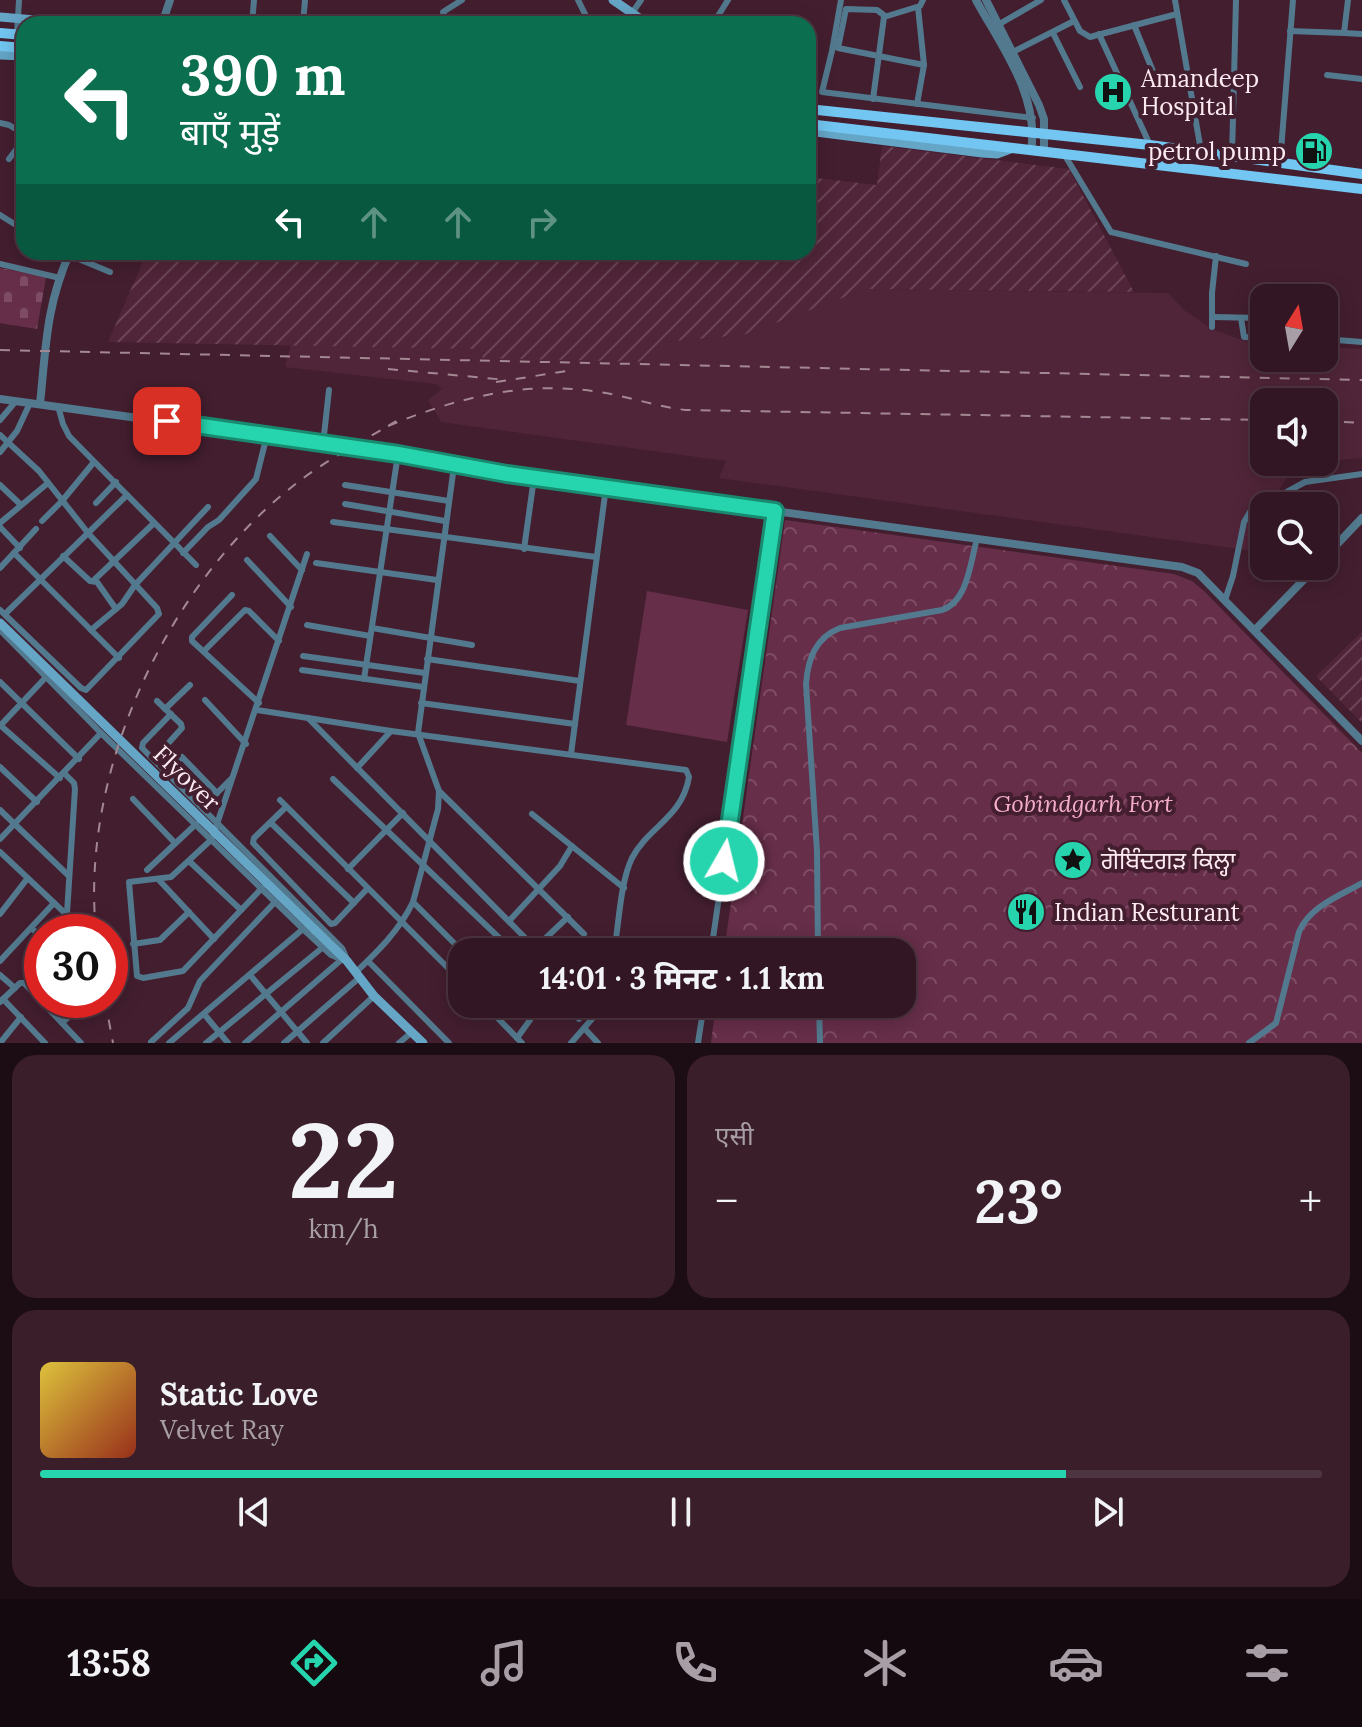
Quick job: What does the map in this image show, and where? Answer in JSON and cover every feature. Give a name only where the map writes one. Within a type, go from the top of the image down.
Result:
[{"type":"main road","points":[[613,0],[636,16]]},
{"type":"main road","points":[[816,110],[1150,145],[1362,174]]},
{"type":"main road","points":[[816,125],[1362,189]]},
{"type":"main road","points":[[816,132],[982,153],[997,154],[1013,148]]},
{"type":"main road","name":"Flyover","points":[[2,616],[315,930],[374,996],[423,1043]]},
{"type":"street","points":[[443,16],[444,10],[462,0]]},
{"type":"street","points":[[578,0],[585,14]]},
{"type":"street","points":[[632,13],[641,0]]},
{"type":"street","points":[[841,0],[822,92],[1033,118]]},
{"type":"street","points":[[885,16],[918,7],[923,0]]},
{"type":"street","points":[[976,0],[1013,52],[1039,105],[1044,152]]},
{"type":"street","points":[[986,0],[1040,133]]},
{"type":"street","points":[[995,27],[1041,0]]},
{"type":"street","points":[[1064,0],[1080,31],[1086,36],[1177,14]]},
{"type":"street","points":[[1175,0],[1201,151]]},
{"type":"street","points":[[1232,156],[1236,0]]},
{"type":"street","points":[[1280,163],[1293,0]]},
{"type":"street","points":[[1344,33],[1348,0]]},
{"type":"street","points":[[917,104],[924,65],[918,7]]},
{"type":"street","points":[[885,16],[877,10],[846,9],[838,46],[841,50],[924,65]]},
{"type":"street","points":[[873,99],[885,16]]},
{"type":"street","points":[[1013,52],[1074,21]]},
{"type":"street","points":[[1134,25],[1159,86]]},
{"type":"street","points":[[1290,31],[1362,34]]},
{"type":"street","points":[[1053,33],[1080,87]]},
{"type":"street","points":[[1099,34],[1150,145]]},
{"type":"street","points":[[1327,75],[1362,79]]},
{"type":"street","points":[[1031,151],[1040,133]]},
{"type":"street","points":[[9,159],[16,148]]},
{"type":"street","points":[[1064,154],[1111,232],[1246,264]]},
{"type":"street","points":[[1212,327],[1216,256]]},
{"type":"street","points":[[40,404],[47,322],[67,260]]},
{"type":"street","points":[[81,260],[110,272]]},
{"type":"street","points":[[0,264],[60,278]]},
{"type":"street","points":[[1212,317],[1250,318]]},
{"type":"street","points":[[1241,318],[1244,337],[1250,337]]},
{"type":"street","points":[[1338,340],[1362,342]]},
{"type":"street","points":[[323,444],[329,390]]},
{"type":"street","points":[[0,399],[398,454],[534,478],[1182,567],[1198,573],[1362,741]]},
{"type":"street","points":[[0,420],[16,401]]},
{"type":"street","points":[[0,452],[9,443],[30,403]]},
{"type":"street","points":[[58,406],[69,436],[196,565]]},
{"type":"street","points":[[0,435],[32,463],[88,533],[157,608],[159,614],[86,690],[2,616],[63,556],[88,533],[127,495]]},
{"type":"street","points":[[183,553],[219,520],[256,479],[267,435]]},
{"type":"street","points":[[364,679],[398,454]]},
{"type":"street","points":[[42,521],[94,462]]},
{"type":"street","points":[[284,1043],[357,976],[402,923],[413,902],[431,843],[437,822],[439,791],[418,733],[454,466]]},
{"type":"street","points":[[1225,600],[1244,522],[1250,512],[1305,482],[1362,474]]},
{"type":"street","points":[[524,549],[534,478]]},
{"type":"street","points":[[96,503],[116,482]]},
{"type":"street","points":[[48,483],[20,504],[0,525],[39,580],[119,658]]},
{"type":"street","points":[[0,485],[20,504]]},
{"type":"street","points":[[345,485],[449,501]]},
{"type":"street","points":[[571,754],[606,487]]},
{"type":"street","points":[[345,504],[445,521]]},
{"type":"street","points":[[91,630],[116,609],[208,507]]},
{"type":"street","points":[[713,938],[775,511]]},
{"type":"street","points":[[1338,543],[1362,518]]},
{"type":"street","points":[[333,522],[596,557]]},
{"type":"street","points":[[93,581],[153,524]]},
{"type":"street","points":[[0,567],[36,529]]},
{"type":"street","points":[[270,536],[302,570]]},
{"type":"street","points":[[818,938],[817,851],[806,684],[811,654],[825,636],[840,628],[942,610],[954,605],[961,593],[977,539]]},
{"type":"street","points":[[262,888],[183,971],[143,978],[137,976],[129,882],[175,874],[212,839],[307,554]]},
{"type":"street","points":[[63,556],[97,582],[116,609]]},
{"type":"street","points":[[247,560],[291,607]]},
{"type":"street","points":[[316,563],[437,580]]},
{"type":"street","points":[[1255,630],[1303,580]]},
{"type":"street","points":[[232,595],[192,637],[193,643],[258,707],[391,731],[683,770],[689,775],[682,802],[631,859],[616,938]]},
{"type":"street","points":[[204,651],[245,610],[279,641]]},
{"type":"street","points":[[307,625],[472,645]]},
{"type":"street","points":[[0,630],[322,948],[344,960]]},
{"type":"street","points":[[303,656],[425,673]]},
{"type":"street","points":[[427,659],[580,681]]},
{"type":"street","points":[[302,670],[423,687]]},
{"type":"street","points":[[47,676],[0,725],[74,783],[67,913]]},
{"type":"street","points":[[0,682],[79,759]]},
{"type":"street","points":[[190,685],[142,745],[342,948],[344,960]]},
{"type":"street","points":[[67,697],[81,688]]},
{"type":"street","points":[[205,700],[246,744]]},
{"type":"street","points":[[154,759],[181,730],[181,724],[157,701]]},
{"type":"street","points":[[421,703],[575,724]]},
{"type":"street","points":[[308,718],[524,938]]},
{"type":"street","points":[[357,768],[391,731]]},
{"type":"street","points":[[0,839],[101,733]]},
{"type":"street","points":[[165,771],[182,757],[217,793]]},
{"type":"street","points":[[0,767],[37,802]]},
{"type":"street","points":[[206,804],[235,775]]},
{"type":"street","points":[[333,779],[499,938]]},
{"type":"street","points":[[439,791],[584,934]]},
{"type":"street","points":[[133,799],[175,843]]},
{"type":"street","points":[[280,800],[448,968]]},
{"type":"street","points":[[286,807],[254,838],[253,843],[331,924],[367,889]]},
{"type":"street","points":[[0,810],[69,876]]},
{"type":"street","points":[[348,869],[403,813]]},
{"type":"street","points":[[532,814],[624,888]]},
{"type":"street","points":[[271,823],[354,903]]},
{"type":"street","points":[[147,870],[196,824]]},
{"type":"street","points":[[509,921],[560,866],[572,846]]},
{"type":"street","points":[[0,852],[67,913]]},
{"type":"street","points":[[189,861],[241,910]]},
{"type":"street","points":[[0,914],[27,879]]},
{"type":"street","points":[[158,879],[214,939]]},
{"type":"street","points":[[1249,1043],[1276,1023],[1304,922],[1327,903],[1362,883]]},
{"type":"street","points":[[151,1042],[188,1008],[200,981],[275,902]]},
{"type":"street","points":[[413,902],[449,938]]},
{"type":"street","points":[[44,914],[54,903]]},
{"type":"street","points":[[133,944],[160,940],[189,912]]},
{"type":"street","points":[[548,938],[568,917]]},
{"type":"street","points":[[169,1043],[303,929]]},
{"type":"street","points":[[0,961],[24,935]]},
{"type":"street","points":[[206,1043],[322,948]]},
{"type":"street","points":[[245,1043],[344,960]]},
{"type":"street","points":[[368,961],[449,1043]]},
{"type":"street","points":[[0,975],[15,988]]},
{"type":"street","points":[[250,975],[307,1043]]},
{"type":"street","points":[[45,1043],[2,1000],[20,983],[26,984],[81,1043]]},
{"type":"street","points":[[323,1043],[374,996]]},
{"type":"street","points":[[204,1014],[228,1043]]},
{"type":"street","points":[[5,1041],[21,1017]]},
{"type":"street","points":[[62,1023],[68,1018]]},
{"type":"street","points":[[498,1018],[520,1040],[530,1022],[527,1018]]},
{"type":"street","points":[[571,1043],[595,1018]]},
{"type":"street","points":[[698,1043],[702,1018]]},
{"type":"street","points":[[819,1018],[820,1043]]},
{"type":"street","points":[[585,1029],[598,1043]]},
{"type":"street","points":[[399,1043],[412,1032]]},
{"type":"shaded area","points":[[882,146],[1069,169],[1134,292],[866,289],[743,335],[663,342],[649,362],[483,358],[477,349],[108,342],[144,260],[816,260],[816,178],[877,185]]},
{"type":"shaded area","points":[[866,289],[1168,293],[1185,311],[1214,330],[1250,343],[1250,372],[1338,372],[1338,348],[1362,349],[1362,458],[1338,460],[1338,388],[1250,388],[1250,476],[1288,476],[1278,492],[1250,492],[1250,550],[719,478],[726,461],[441,422],[428,400],[442,389],[436,384],[285,367],[291,344],[477,349],[483,358],[743,335]]},
{"type":"shaded area","points":[[1362,632],[1362,723],[1316,676]]},
{"type":"green space","points":[[0,268],[46,277],[37,329],[0,323]]},
{"type":"green space","name":"Gobindgarh Fort","points":[[785,520],[1174,574],[1192,581],[1362,753],[1362,1043],[711,1043],[714,1018],[916,1018],[916,938],[726,938]]},
{"type":"green space","points":[[647,591],[748,610],[727,742],[626,725]]},
{"type":"railway","points":[[0,350],[1362,380]]},
{"type":"railway","points":[[388,369],[507,380]]},
{"type":"railway","points":[[496,382],[567,371]]},
{"type":"railway","points":[[388,426],[463,400],[540,388],[593,391],[685,410],[1250,420]]},
{"type":"railway","points":[[96,914],[95,871],[102,808],[118,746],[141,686],[171,628],[207,575],[248,527],[305,477],[396,421]]},
{"type":"railway","points":[[1338,422],[1362,423]]},
{"type":"railway","points":[[108,1018],[113,1043]]},
{"type":"place","name":"Amandeep Hospital","points":[[1113,92]]},
{"type":"place","name":"petrol pump","points":[[1314,151]]},
{"type":"place","name":"ਗੋਬਿੰਦਗੜ ਕਿਲ੍ਹਾ","points":[[1073,860]]},
{"type":"place","name":"Indian Resturant","points":[[1026,912]]},
{"type":"route","points":[[167,421],[398,454],[507,474],[775,511],[724,861]]}]
